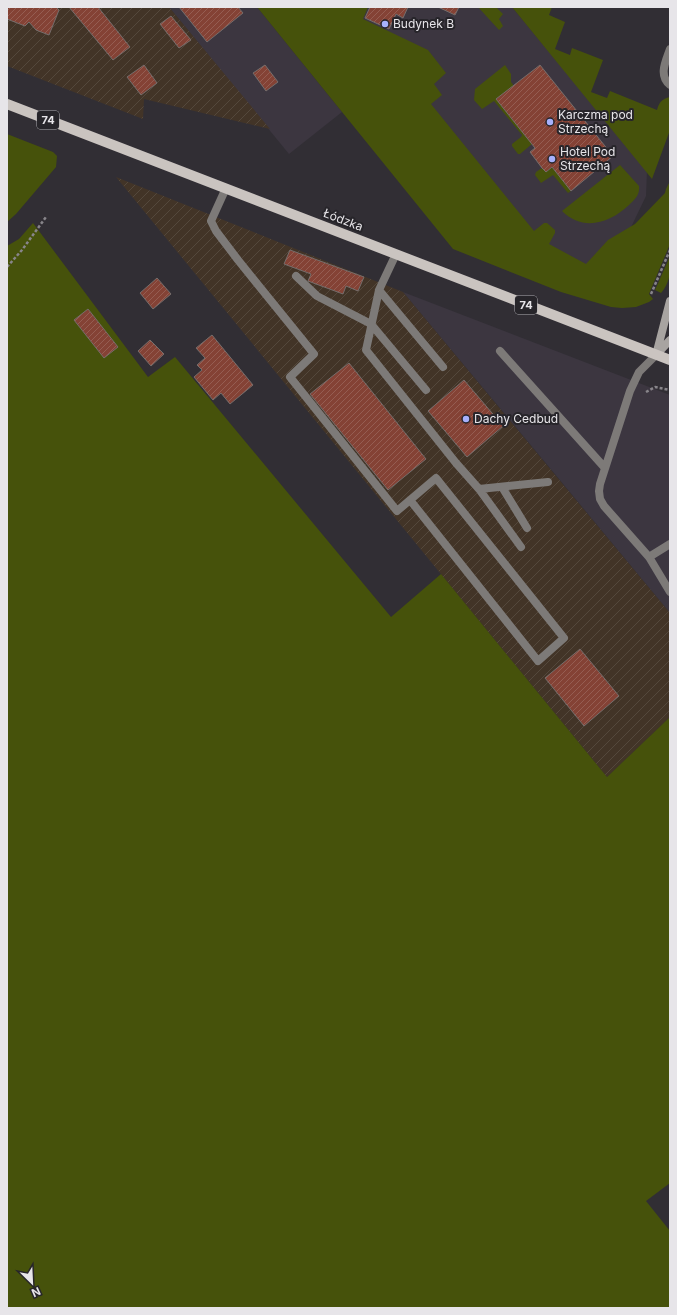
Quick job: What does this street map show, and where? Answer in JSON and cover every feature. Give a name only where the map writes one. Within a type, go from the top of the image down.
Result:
[{"type":"main road","name":"Łódzka","points":[[7,104],[670,360]]},
{"type":"street","points":[[656,355],[670,301]]},
{"type":"street","points":[[656,355],[670,340]]},
{"type":"lane","points":[[670,49],[663,67],[663,74],[666,81],[670,84]]},
{"type":"lane","points":[[226,188],[211,221],[216,231],[242,266],[314,354],[290,377],[397,511],[410,500],[436,478],[564,638],[538,661],[410,500]]},
{"type":"lane","points":[[396,254],[379,290],[366,350],[456,463],[479,489],[522,547]]},
{"type":"lane","points":[[296,276],[317,296],[371,324],[426,390]]},
{"type":"lane","points":[[379,290],[443,367]]},
{"type":"lane","points":[[500,351],[604,468]]},
{"type":"lane","points":[[656,355],[639,372],[630,391],[604,468],[599,491],[600,499],[604,506],[648,557],[670,592]]},
{"type":"lane","points":[[479,489],[548,482]]},
{"type":"lane","points":[[502,487],[527,528]]},
{"type":"lane","points":[[648,557],[670,544]]},
{"type":"path","points":[[7,267],[22,250],[46,216]]},
{"type":"path","points":[[651,294],[670,250]]},
{"type":"path","points":[[641,395],[655,387],[670,390]]},
{"type":"shaded area","points":[[7,7],[169,7],[270,129],[144,99],[143,119],[7,66]]},
{"type":"shaded area","points":[[169,7],[257,7],[342,112],[289,154]]},
{"type":"shaded area","name":"Hotel Pod Strzechą","points":[[342,7],[512,7],[647,170],[646,196],[598,296],[571,285]]},
{"type":"shaded area","points":[[116,177],[403,292],[670,613],[670,717],[607,777]]},
{"type":"shaded area","points":[[403,292],[670,395],[670,613],[559,479]]},
{"type":"green space","points":[[257,7],[368,7],[363,19],[428,50],[446,73],[434,84],[442,95],[431,104],[534,231],[544,223],[547,223],[555,230],[549,244],[586,264],[608,240],[635,224],[665,193],[670,181],[670,244],[649,294],[653,299],[636,307],[611,307],[561,292],[453,249]]},
{"type":"green space","points":[[478,7],[496,7],[503,14],[499,19],[503,26],[499,30]]},
{"type":"green space","points":[[512,7],[552,7],[549,15],[565,22],[555,49],[570,55],[572,48],[603,60],[591,92],[607,98],[610,91],[657,110],[661,101],[670,97],[670,130],[652,179]]},
{"type":"green space","points":[[505,65],[511,74],[511,82],[514,86],[532,144],[520,154],[518,154],[512,144],[522,135],[494,101],[482,109],[474,100],[475,89]]},
{"type":"green space","points":[[7,134],[53,152],[57,156],[56,167],[16,214],[7,222]]},
{"type":"green space","points":[[620,165],[639,186],[637,197],[622,211],[605,220],[596,223],[587,223],[570,218],[562,211]]},
{"type":"green space","points":[[552,167],[571,191],[568,193],[553,175],[541,183],[535,175],[536,172],[542,168],[546,172]]},
{"type":"green space","points":[[33,223],[148,377],[175,357],[391,617],[441,574],[607,777],[670,717],[670,1183],[646,1201],[670,1231],[670,1308],[7,1308],[7,246],[19,239]]},
{"type":"green space","points":[[670,256],[670,272],[667,284],[661,293],[655,290]]},
{"type":"building","points":[[7,7],[56,7],[59,10],[49,35],[36,30],[29,22],[25,26],[7,19]]},
{"type":"building","points":[[69,7],[98,7],[130,47],[113,60]]},
{"type":"building","points":[[179,7],[238,7],[243,13],[207,42]]},
{"type":"building","name":"Budynek B","points":[[370,7],[408,7],[403,18],[396,14],[389,29],[365,18]]},
{"type":"building","points":[[438,7],[459,7],[455,15]]},
{"type":"building","points":[[171,16],[191,40],[179,48],[160,24]]},
{"type":"building","points":[[144,65],[157,83],[141,95],[127,77]]},
{"type":"building","points":[[265,65],[278,82],[266,91],[253,73]]},
{"type":"building","name":"Karczma pod Strzechą","points":[[540,65],[613,156],[571,191],[552,167],[546,172],[542,168],[530,152],[535,148],[496,99]]},
{"type":"building","points":[[290,250],[364,277],[358,291],[346,286],[343,294],[308,281],[311,274],[284,264]]},
{"type":"building","points":[[157,278],[171,294],[153,309],[140,293]]},
{"type":"building","points":[[88,309],[118,347],[104,358],[74,320]]},
{"type":"building","points":[[212,335],[253,385],[230,404],[221,393],[213,400],[194,377],[202,370],[197,365],[205,358],[196,348]]},
{"type":"building","points":[[150,340],[164,354],[151,366],[138,351]]},
{"type":"building","points":[[349,363],[426,459],[388,490],[310,394]]},
{"type":"building","name":"Dachy Cedbud","points":[[464,380],[503,426],[467,457],[428,411]]},
{"type":"building","points":[[580,649],[619,696],[584,726],[545,678]]},
{"type":"place","name":"Budynek B","points":[[385,24]]},
{"type":"place","name":"Karczma pod Strzechą","points":[[550,122]]},
{"type":"place","name":"Hotel Pod Strzechą","points":[[552,159]]},
{"type":"place","name":"Dachy Cedbud","points":[[466,419]]}]
